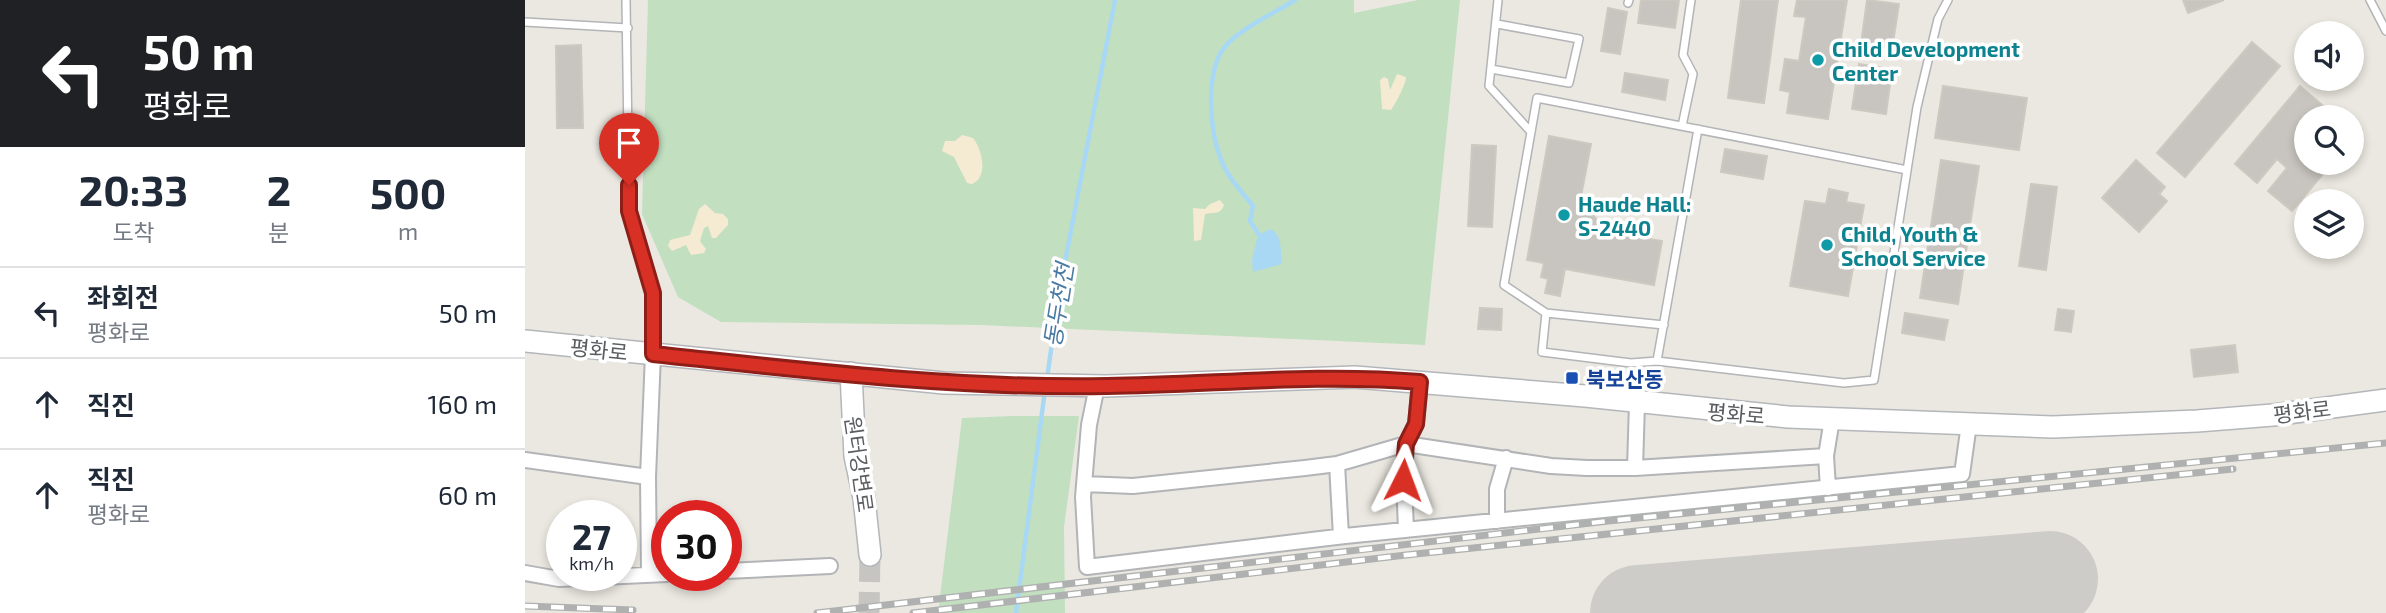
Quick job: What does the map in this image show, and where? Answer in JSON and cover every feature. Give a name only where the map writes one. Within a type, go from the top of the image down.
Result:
[{"type":"main road","name":"평화로","points":[[525,341],[966,383],[1092,386],[1355,377],[1730,413],[1969,424],[2097,427],[2273,415],[2386,400]]},
{"type":"main road","name":"원터강변로","points":[[851,373],[855,457],[864,498],[870,555]]},
{"type":"street","points":[[525,573],[559,579],[649,575],[648,477],[653,354]]},
{"type":"street","points":[[1406,530],[1403,480],[1406,444],[1416,424],[1420,382]]},
{"type":"street","points":[[1092,386],[1084,484],[1087,567],[1341,536],[1962,474],[1969,424]]},
{"type":"street","points":[[1635,468],[1637,403]]},
{"type":"street","points":[[1828,488],[1826,456],[1832,419]]},
{"type":"street","points":[[1084,484],[1133,486],[1337,464],[1406,444],[1551,466],[1635,468],[1826,456]]},
{"type":"street","points":[[1497,521],[1497,489],[1506,458]]},
{"type":"street","points":[[525,460],[648,477]]},
{"type":"street","points":[[1337,464],[1341,536]]},
{"type":"street","points":[[742,570],[830,566]]},
{"type":"lane","points":[[626,0],[629,211],[653,293],[653,354]]},
{"type":"lane","points":[[1498,0],[1489,86],[1531,132]]},
{"type":"lane","points":[[1682,125],[1693,74],[1683,55],[1691,0]]},
{"type":"lane","points":[[1546,313],[1542,352],[1632,363],[1657,361],[1844,383],[1874,380],[1917,107],[1938,19],[1948,0]]},
{"type":"lane","points":[[2369,0],[2386,31]]},
{"type":"lane","points":[[525,22],[628,28]]},
{"type":"lane","points":[[1491,69],[1569,83],[1579,39],[1497,24]]},
{"type":"lane","points":[[1664,325],[1546,313],[1504,285],[1537,98],[1907,170]]},
{"type":"lane","points":[[1657,361],[1698,129]]},
{"type":"green space","points":[[648,0],[1354,0],[1354,13],[1418,0],[1460,0],[1425,345],[981,325],[721,322],[678,297],[642,214]]},
{"type":"green space","points":[[1079,416],[1064,527],[1065,613],[938,613],[962,418]]},
{"type":"sand","points":[[1397,74],[1406,77],[1398,99],[1391,110],[1382,109],[1380,80],[1384,77],[1388,79],[1390,90]]},
{"type":"sand","points":[[962,135],[973,138],[981,156],[981,175],[972,184],[967,183],[954,157],[942,151],[945,141],[955,141]]},
{"type":"sand","points":[[1220,200],[1223,208],[1219,212],[1205,214],[1201,240],[1194,241],[1193,208],[1205,209]]},
{"type":"sand","points":[[705,204],[715,213],[723,214],[728,219],[728,225],[716,238],[712,238],[708,226],[704,228],[700,241],[706,249],[704,253],[691,255],[686,245],[672,251],[668,246],[670,240],[690,235],[699,209]]},
{"type":"water","points":[[1271,229],[1279,240],[1282,264],[1253,272],[1252,260],[1258,235]]},
{"type":"building","points":[[1641,0],[1679,0],[1675,28],[1638,23]]},
{"type":"building","points":[[1741,0],[1778,0],[1764,103],[1728,98]]},
{"type":"building","name":"Child Development Center","points":[[1797,0],[1847,0],[1828,119],[1787,113],[1790,92],[1780,90],[1785,59],[1799,61],[1806,17],[1794,16]]},
{"type":"building","points":[[1867,0],[1899,4],[1892,49],[1861,44]]},
{"type":"building","points":[[2183,0],[2224,0],[2188,13]]},
{"type":"building","points":[[1608,8],[1627,12],[1620,54],[1601,51]]},
{"type":"building","points":[[2252,42],[2280,66],[2185,177],[2157,153]]},
{"type":"building","points":[[581,45],[583,128],[557,128],[556,46]]},
{"type":"building","points":[[1859,64],[1892,69],[1886,114],[1852,109]]},
{"type":"building","points":[[1625,73],[1668,80],[1665,100],[1622,92]]},
{"type":"building","points":[[1943,86],[2027,98],[2019,150],[1935,138]]},
{"type":"building","points":[[2296,91],[2306,91],[2322,105],[2294,105],[2294,175],[2322,175],[2310,189],[2294,189],[2292,211],[2268,191],[2287,168],[2277,159],[2257,183],[2235,164]]},
{"type":"building","name":"Haude Hall: S-2440","points":[[1549,136],[1591,144],[1579,207],[1589,209],[1597,220],[1595,230],[1662,241],[1654,285],[1565,269],[1560,296],[1545,293],[1548,279],[1541,277],[1544,263],[1527,260]]},
{"type":"building","points":[[1472,145],[1496,146],[1492,227],[1468,226]]},
{"type":"building","points":[[1725,149],[1767,156],[1763,179],[1721,172]]},
{"type":"building","points":[[1941,160],[1979,166],[1958,304],[1920,298]]},
{"type":"building","points":[[2136,160],[2165,187],[2159,194],[2167,201],[2139,232],[2102,198]]},
{"type":"building","points":[[2031,184],[2057,187],[2046,270],[2019,266]]},
{"type":"building","name":"Child, Youth & School Service","points":[[1829,189],[1848,193],[1846,202],[1864,205],[1848,296],[1790,286],[1805,201],[1826,204]]},
{"type":"building","points":[[1480,308],[1502,309],[1501,330],[1478,329]]},
{"type":"building","points":[[2058,309],[2074,311],[2071,332],[2055,330]]},
{"type":"building","points":[[1905,313],[1948,320],[1944,340],[1902,333]]},
{"type":"building","points":[[2235,345],[2238,372],[2194,377],[2191,350]]},
{"type":"waterway","name":"동두천천","points":[[1047,378],[1060,288],[1115,0]]},
{"type":"waterway","points":[[1261,238],[1250,221],[1253,206],[1234,183],[1220,157],[1212,119],[1211,90],[1216,63],[1227,44],[1295,0]]},
{"type":"waterway","name":"동두천천","points":[[1016,613],[1045,390]]},
{"type":"runway","points":[[1638,613],[2050,579]]},
{"type":"tunnel","points":[[869,613],[870,555]]},
{"type":"railway","points":[[817,613],[1608,521],[2386,443]]},
{"type":"railway","points":[[913,613],[1406,555],[2233,469]]},
{"type":"railway","points":[[525,606],[633,610]]},
{"type":"place","name":"Child Development Center","points":[[1818,60]]},
{"type":"place","name":"Haude Hall: S-2440","points":[[1564,215]]},
{"type":"place","name":"Child, Youth & School Service","points":[[1827,245]]},
{"type":"place","name":"북보산동","points":[[1572,378]]},
{"type":"route","points":[[629,185],[629,211],[653,293],[653,354],[944,383],[1107,386],[1355,377],[1420,382],[1416,424],[1406,444],[1403,480]]}]
